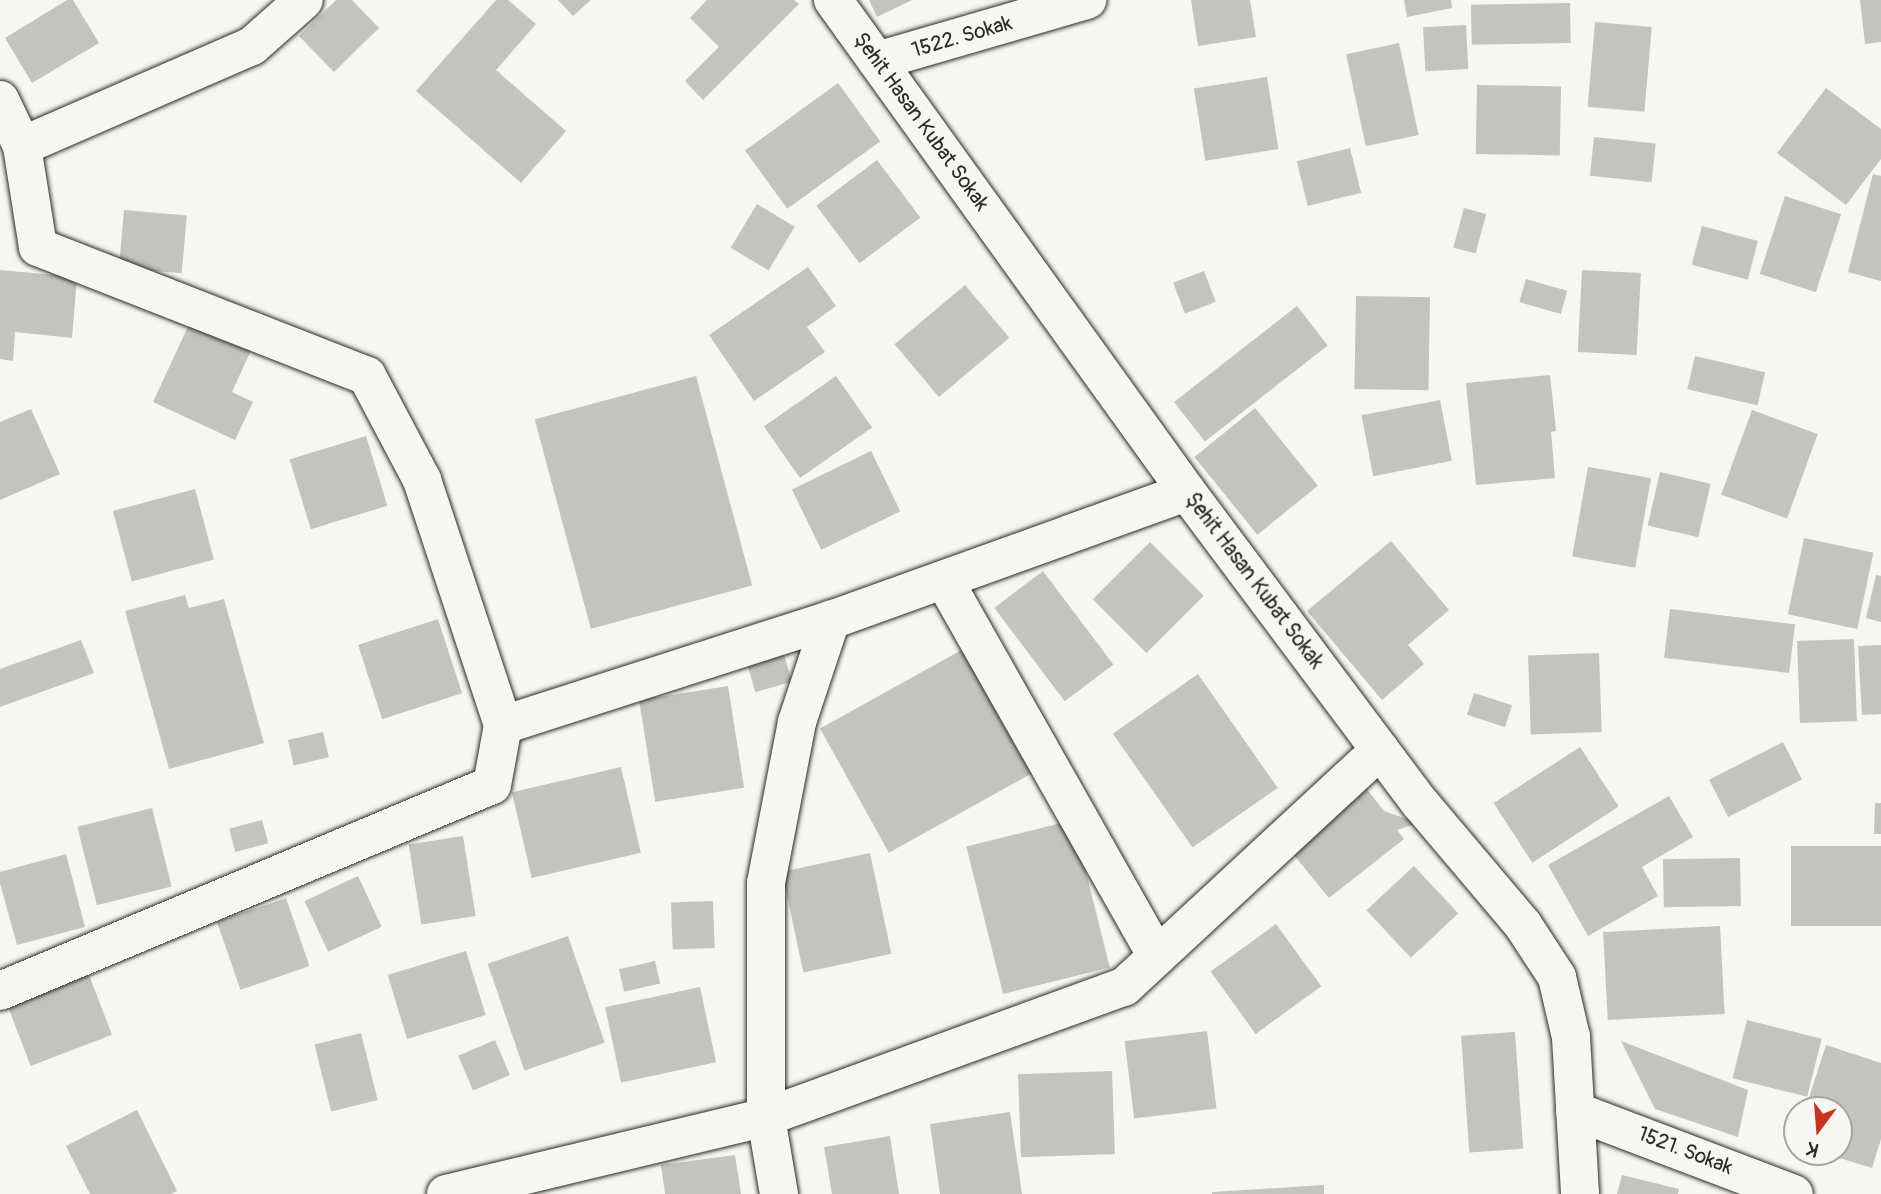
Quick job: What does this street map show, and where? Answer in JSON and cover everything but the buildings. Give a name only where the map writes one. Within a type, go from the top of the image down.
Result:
[{"type":"street","points":[[22,146],[252,46],[303,0]]},
{"type":"street","name":"Şehit Hasan Kubat Sokak","points":[[833,0],[1187,492],[1380,750],[1523,925],[1558,977],[1571,1037],[1580,1194]]},
{"type":"street","name":"1522. Sokak","points":[[877,61],[1087,0]]},
{"type":"street","points":[[0,100],[22,146],[38,247],[367,376],[422,481],[503,725],[492,785],[0,991]]},
{"type":"street","points":[[503,725],[831,620],[1187,492]]},
{"type":"street","points":[[944,580],[1157,956]]},
{"type":"street","points":[[779,1194],[766,1117],[766,884],[797,722],[831,620]]},
{"type":"street","points":[[446,1194],[766,1117],[1124,987],[1380,750]]},
{"type":"street","name":"1521. Sokak","points":[[1575,1111],[1794,1194]]}]
